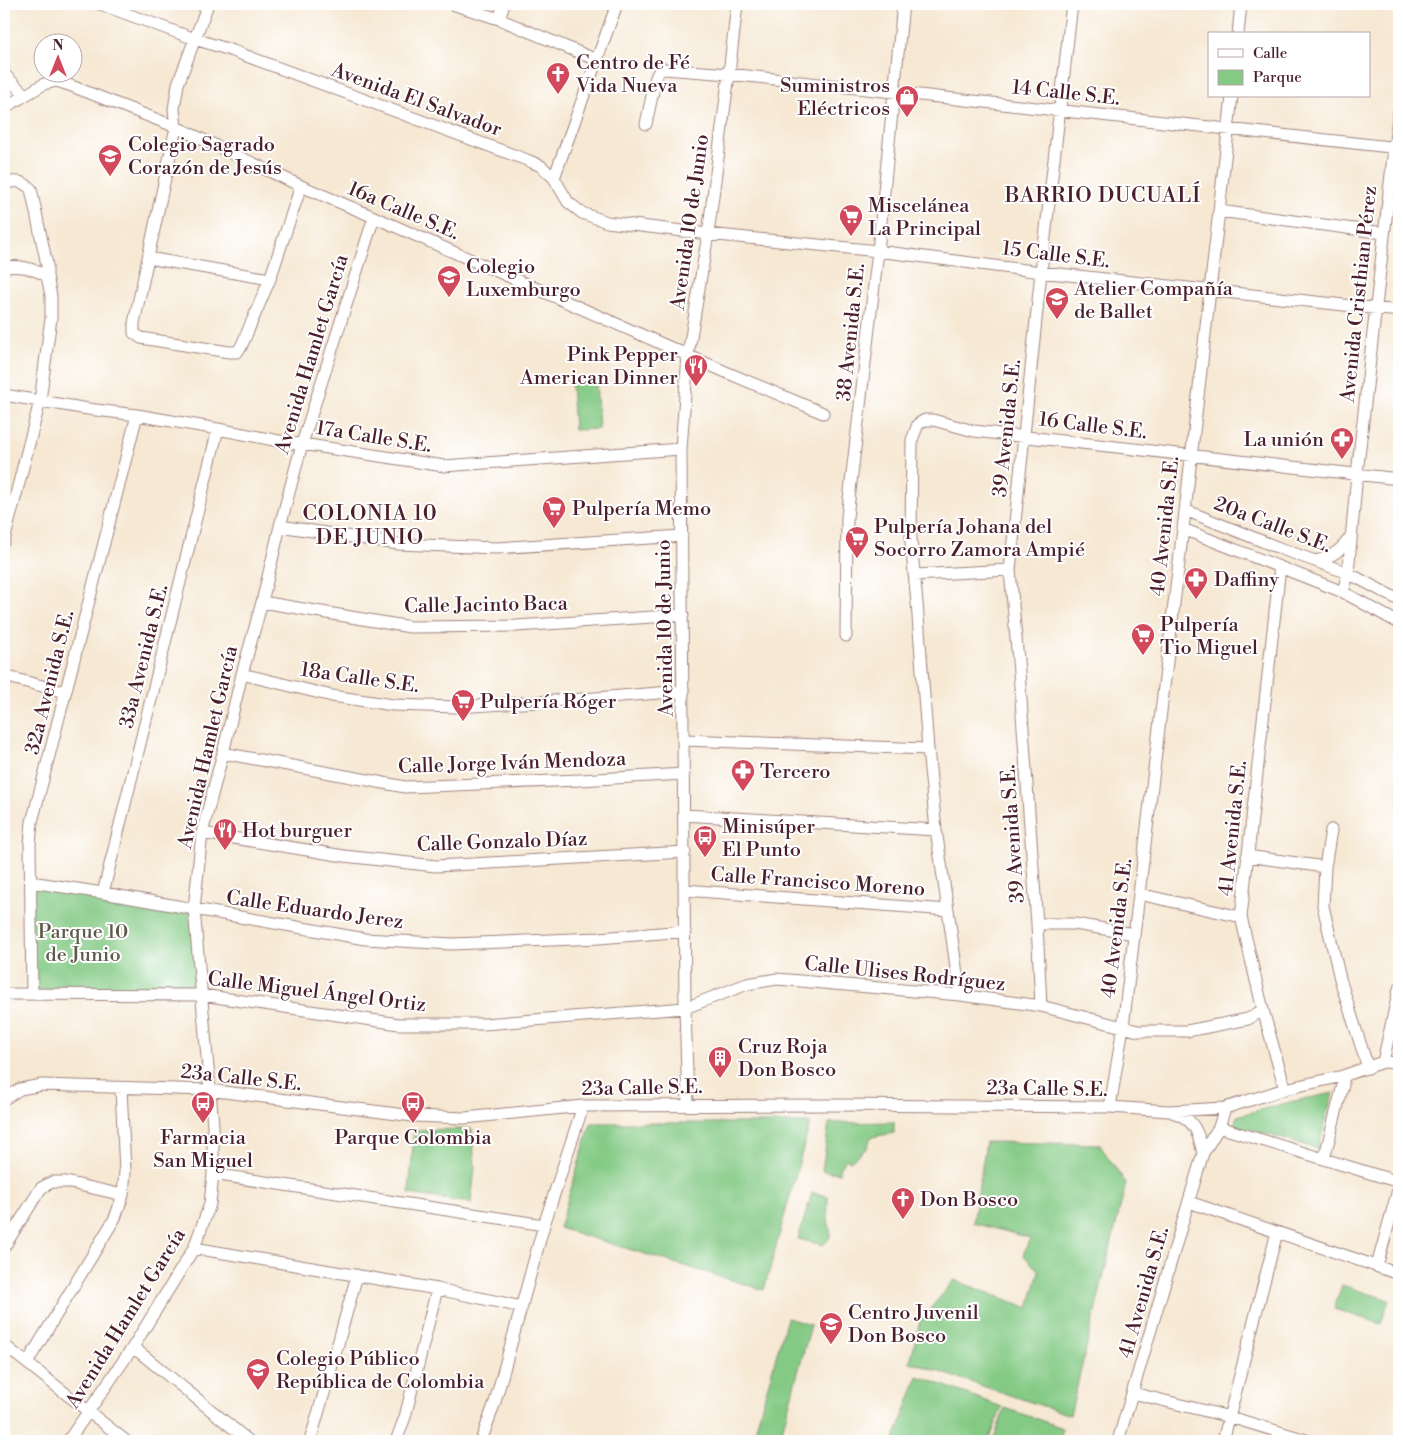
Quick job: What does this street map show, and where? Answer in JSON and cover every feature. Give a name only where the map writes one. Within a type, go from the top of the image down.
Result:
[{"type":"street","name":"Avenida El Salvador","points":[[100,4],[242,54],[528,160],[541,166],[554,178],[568,202],[582,213],[607,222],[708,234]]},
{"type":"street","points":[[208,4],[178,84],[174,109],[176,127],[134,323],[134,334],[141,338],[237,352],[241,347],[270,279],[301,186]]},
{"type":"street","points":[[452,4],[499,19],[597,60]]},
{"type":"street","points":[[499,19],[504,4]]},
{"type":"street","points":[[554,178],[617,4]]},
{"type":"street","name":"Avenida 10 de Junio","points":[[688,1105],[685,1008],[681,449],[688,355],[708,234],[737,4]]},
{"type":"street","name":"38 Avenida S.E.","points":[[846,636],[847,517],[878,250],[903,4]]},
{"type":"street","name":"39 Avenida S.E.","points":[[1041,1006],[1037,924],[1010,570],[1041,272],[1072,4]]},
{"type":"street","points":[[1238,32],[1241,4]]},
{"type":"street","name":"14 Calle S.E.","points":[[646,124],[656,78],[659,71],[664,69],[729,74],[1396,148]]},
{"type":"street","points":[[4,74],[25,94]]},
{"type":"street","name":"16a Calle S.E.","points":[[4,108],[44,84],[57,81],[70,85],[176,127],[301,186],[823,413]]},
{"type":"street","name":"40 Avenida S.E.","points":[[1110,1107],[1123,1027],[1183,528],[1232,98]]},
{"type":"street","name":"Avenida Cristhian Pérez","points":[[1348,573],[1357,474],[1399,110]]},
{"type":"street","points":[[4,183],[25,183],[31,189],[51,296],[51,318],[40,401],[4,541]]},
{"type":"street","points":[[1219,211],[1384,233]]},
{"type":"street","name":"Avenida Hamlet García","points":[[68,1441],[133,1347],[194,1248],[210,1204],[214,1174],[213,1125],[194,909],[202,833],[302,444],[374,217]]},
{"type":"street","name":"15 Calle S.E.","points":[[708,234],[878,250],[1041,272],[1399,311]]},
{"type":"street","points":[[148,258],[270,279]]},
{"type":"street","points":[[4,267],[12,266],[32,269],[47,276]]},
{"type":"street","name":"17a Calle S.E.","points":[[4,395],[88,410],[218,429],[289,443],[444,466],[681,449]]},
{"type":"street","name":"32a Avenida S.E.","points":[[32,993],[30,844],[32,822],[137,416]]},
{"type":"street","name":"16 Calle S.E.","points":[[914,575],[911,541],[912,440],[918,424],[925,420],[933,420],[974,431],[1399,479]]},
{"type":"street","name":"33a Avenida S.E.","points":[[103,893],[218,429]]},
{"type":"street","name":"20a Calle S.E.","points":[[1185,510],[1279,548],[1348,573],[1399,600]]},
{"type":"street","points":[[280,526],[398,544],[496,548],[682,536]]},
{"type":"street","name":"20a Calle S.E.","points":[[1183,528],[1343,592],[1399,623]]},
{"type":"street","points":[[1316,561],[1337,553],[1346,545],[1352,535]]},
{"type":"street","name":"41 Avenida S.E.","points":[[1280,567],[1241,917],[1263,1010],[1285,1089]]},
{"type":"street","points":[[960,995],[936,830],[928,749],[918,603],[914,575],[1010,570]]},
{"type":"street","name":"20a Calle S.E.","points":[[1343,592],[1348,573]]},
{"type":"street","name":"Calle Jacinto Baca","points":[[262,602],[410,627],[516,626],[683,615]]},
{"type":"street","name":"18a Calle S.E.","points":[[242,674],[332,696],[392,705],[457,707],[684,691]]},
{"type":"street","points":[[4,676],[65,692]]},
{"type":"street","points":[[684,740],[928,749]]},
{"type":"street","name":"Calle Jorge Iván Mendoza","points":[[223,753],[405,787],[684,774]]},
{"type":"street","points":[[684,814],[936,830]]},
{"type":"street","points":[[1331,830],[1325,867],[1323,906],[1340,979],[1368,1068]]},
{"type":"street","name":"Calle Gonzalo Díaz","points":[[202,833],[344,856],[436,866],[685,852]]},
{"type":"street","points":[[1247,856],[1325,867]]},
{"type":"street","name":"Calle Eduardo Jerez","points":[[31,882],[365,939],[452,944],[599,938],[685,931]]},
{"type":"street","name":"Calle Francisco Moreno","points":[[685,890],[948,910]]},
{"type":"street","points":[[1139,894],[1241,917]]},
{"type":"street","points":[[1037,924],[1076,924],[1134,934]]},
{"type":"street","name":"Calle Ulises Rodríguez","points":[[685,1008],[747,984],[777,979],[960,995],[1041,1006],[1138,1031],[1186,1031],[1248,1019],[1263,1010]]},
{"type":"street","points":[[1383,1062],[1399,989]]},
{"type":"street","name":"Calle Miguel Ángel Ortiz","points":[[4,994],[202,995],[399,1024],[484,1024],[685,1008]]},
{"type":"street","name":"23a Calle S.E.","points":[[4,1100],[20,1089],[42,1085],[209,1090],[422,1116],[465,1118],[583,1106],[1110,1107],[1169,1111],[1225,1108],[1285,1089],[1344,1076],[1383,1062],[1399,1063]]},
{"type":"street","points":[[1324,1159],[1344,1076]]},
{"type":"street","points":[[27,1363],[115,1218],[123,1195],[125,1172],[121,1088]]},
{"type":"street","points":[[481,1441],[495,1402],[544,1226],[583,1106]]},
{"type":"street","name":"41 Avenida S.E.","points":[[1118,1441],[1203,1153],[1219,1127],[1225,1108]]},
{"type":"street","points":[[1169,1111],[1181,1114],[1191,1122],[1198,1133],[1203,1153]]},
{"type":"street","points":[[1219,1127],[1399,1182]]},
{"type":"street","points":[[214,1174],[544,1226]]},
{"type":"street","points":[[4,1247],[41,1188],[52,1182],[66,1182],[123,1195]]},
{"type":"street","points":[[1377,1266],[1399,1186]]},
{"type":"street","points":[[1189,1202],[1399,1274]]},
{"type":"street","points":[[1223,1441],[1277,1232]]},
{"type":"street","points":[[194,1248],[437,1289],[522,1306]]},
{"type":"street","points":[[310,1441],[357,1276]]},
{"type":"street","points":[[396,1441],[405,1417],[437,1289]]},
{"type":"street","points":[[4,1345],[126,1441]]},
{"type":"street","points":[[133,1347],[249,1441]]},
{"type":"street","points":[[1132,1393],[1230,1417],[1309,1441]]},
{"type":"green space","points":[[596,382],[599,429],[574,430],[571,384]]},
{"type":"green space","name":"Parque 10 de Junio","points":[[31,882],[194,909],[202,995],[32,993]]},
{"type":"green space","points":[[1333,1093],[1318,1149],[1234,1125],[1237,1116]]},
{"type":"green space","points":[[894,1122],[894,1133],[871,1137],[867,1148],[850,1161],[846,1159],[839,1169],[841,1173],[822,1171],[829,1123]]},
{"type":"green space","points":[[591,1123],[810,1123],[764,1290],[559,1228]]},
{"type":"green space","points":[[472,1129],[475,1168],[471,1203],[409,1194],[414,1130]]},
{"type":"green space","points":[[986,1142],[1099,1144],[1126,1183],[1070,1415],[910,1362],[920,1321],[954,1280],[1029,1308],[1039,1271],[1023,1255],[1030,1238],[973,1223]]},
{"type":"green space","points":[[812,1193],[828,1196],[830,1235],[823,1245],[798,1239]]},
{"type":"green space","points":[[1342,1285],[1389,1300],[1381,1324],[1334,1309]]},
{"type":"green space","points":[[787,1318],[811,1325],[779,1441],[752,1441]]},
{"type":"green space","points":[[918,1376],[1002,1407],[989,1441],[894,1441]]},
{"type":"green space","points":[[1005,1408],[1063,1428],[1059,1441],[993,1441]]},
{"type":"place","name":"Centro de Fé Vida Nueva","points":[[558,95]]},
{"type":"place","name":"Suministros Eléctricos","points":[[907,118]]},
{"type":"place","name":"Colegio Sagrado Corazón de Jesús","points":[[110,177]]},
{"type":"place","name":"Miscelánea La Principal","points":[[851,237]]},
{"type":"place","name":"Colegio Luxemburgo","points":[[449,298]]},
{"type":"place","name":"Atelier Compañía de Ballet","points":[[1057,320]]},
{"type":"place","name":"Pink Pepper American Dinner","points":[[696,387]]},
{"type":"place","name":"La unión","points":[[1342,460]]},
{"type":"place","name":"Pulpería Memo","points":[[554,529]]},
{"type":"place","name":"Pulpería Johana del Socorro Zamora Ampié","points":[[857,559]]},
{"type":"place","name":"Daffiny","points":[[1196,600]]},
{"type":"place","name":"Pulpería Tio Miguel","points":[[1143,656]]},
{"type":"place","name":"Pulpería Róger","points":[[463,722]]},
{"type":"place","name":"Tercero","points":[[743,792]]},
{"type":"place","name":"Hot burguer","points":[[225,851]]},
{"type":"place","name":"Minisúper El Punto","points":[[705,858]]},
{"type":"place","name":"Cruz Roja Don Bosco","points":[[720,1079]]},
{"type":"place","name":"Farmacia San Miguel","points":[[203,1124]]},
{"type":"place","name":"Parque Colombia","points":[[413,1124]]},
{"type":"place","name":"Don Bosco","points":[[903,1220]]},
{"type":"place","name":"Centro Juvenil Don Bosco","points":[[831,1345]]},
{"type":"place","name":"Colegio Público República de Colombia","points":[[258,1391]]},
{"type":"district","name":"BARRIO DUCUALÍ","points":[[1103,195]]},
{"type":"district","name":"COLONIA 10 DE JUNIO","points":[[370,525]]}]
